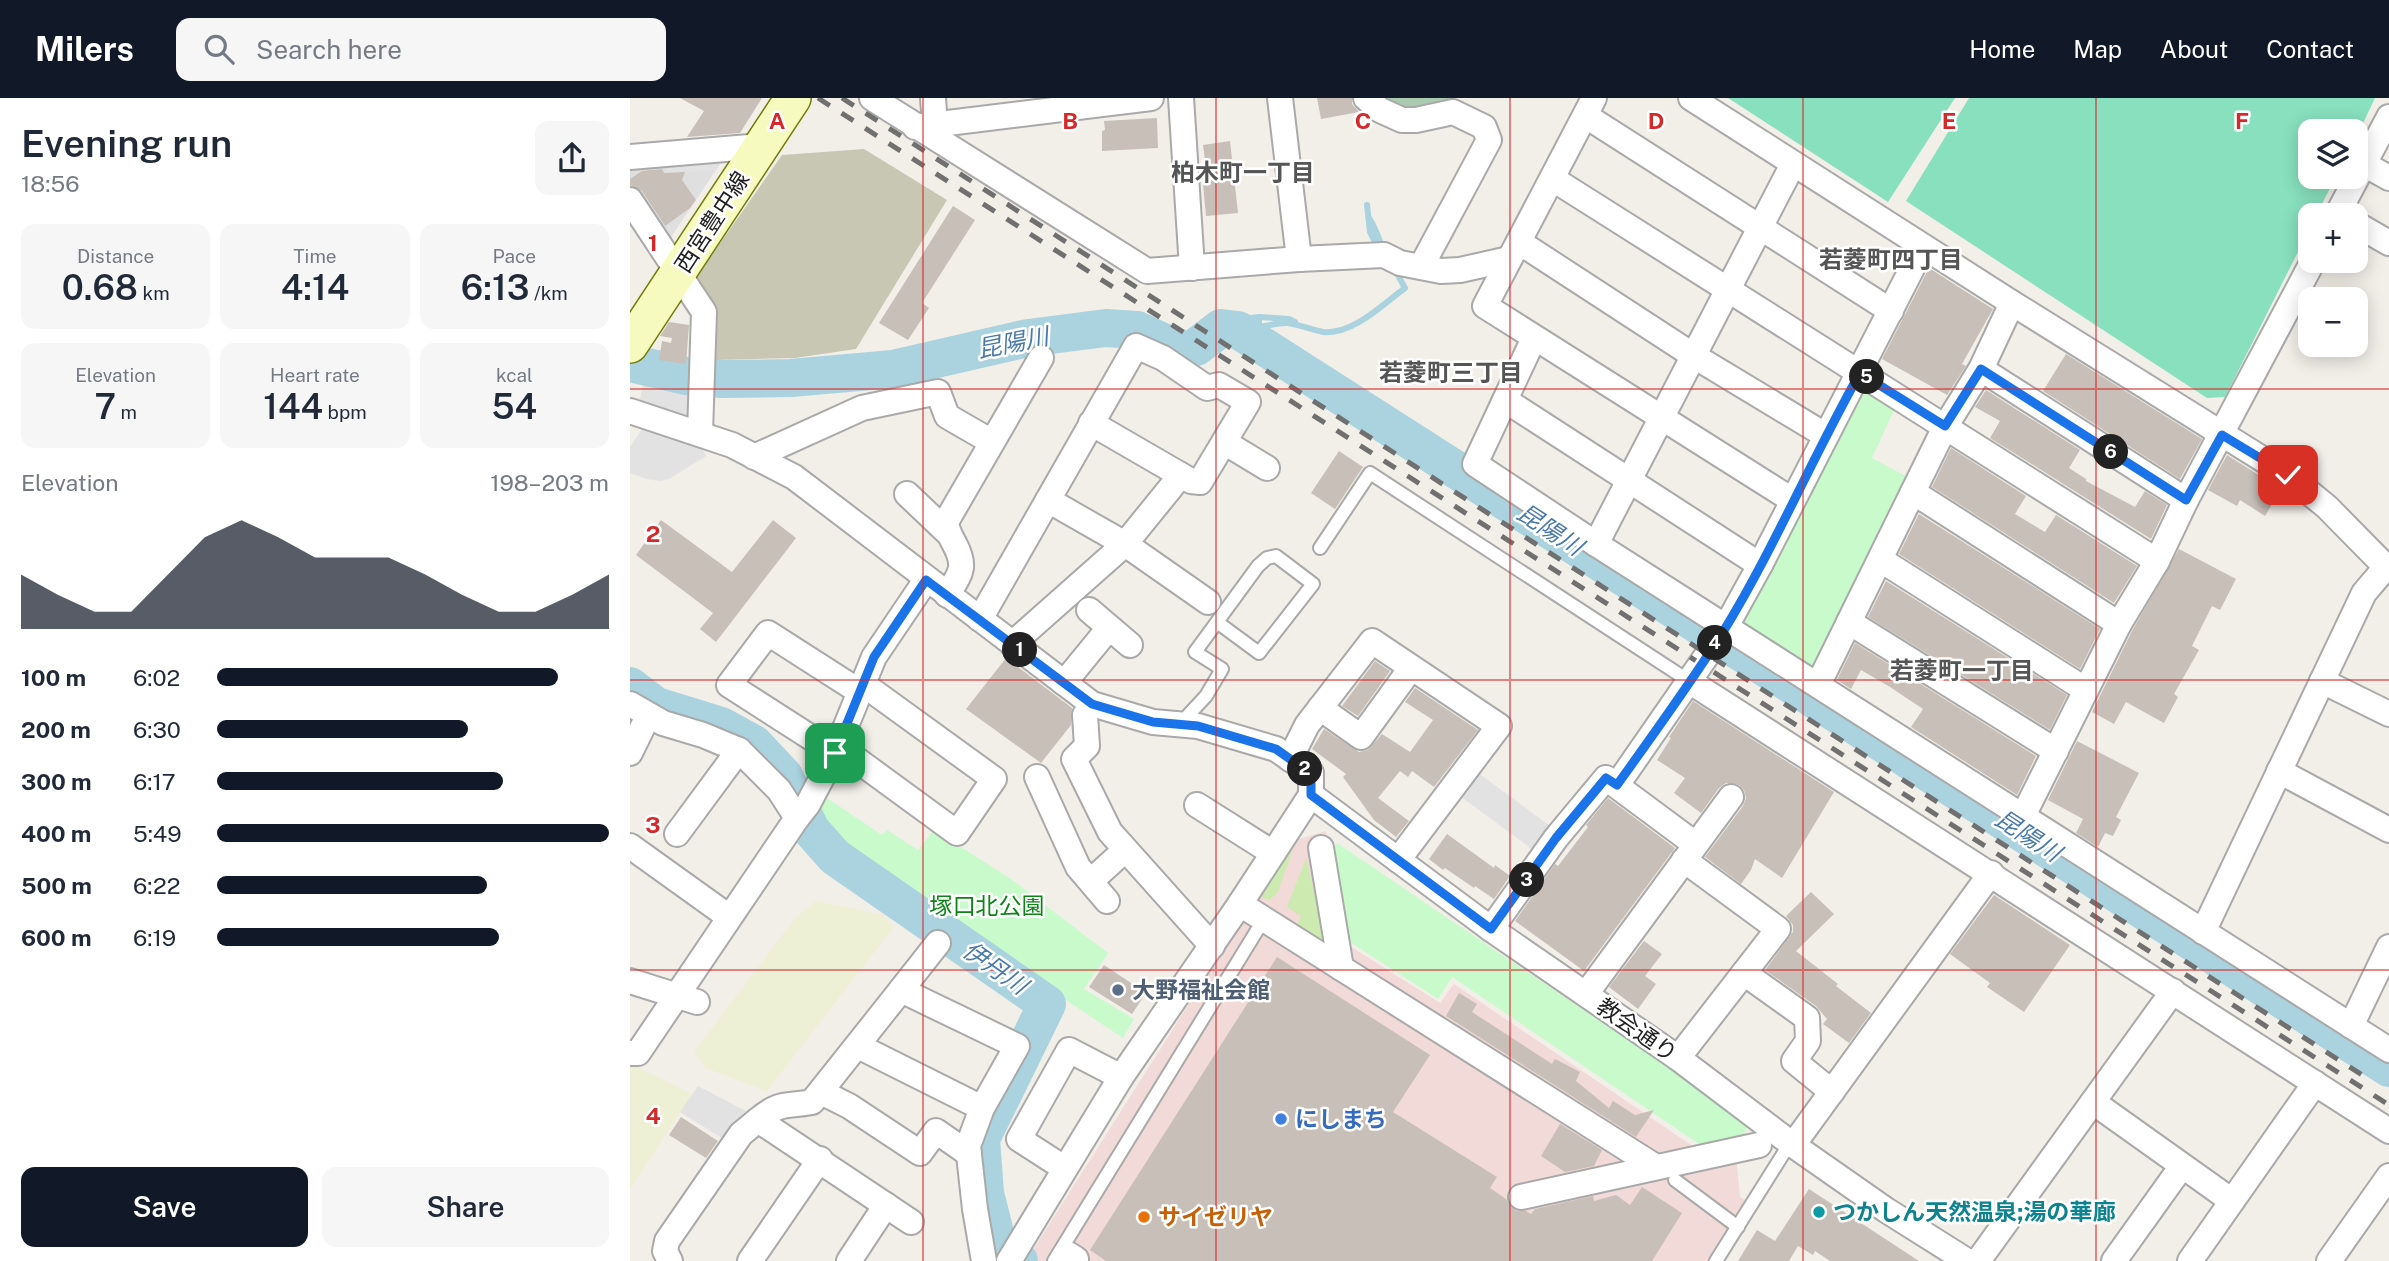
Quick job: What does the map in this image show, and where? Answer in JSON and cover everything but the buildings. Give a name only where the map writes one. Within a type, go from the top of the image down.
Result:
[{"type":"main road","name":"西宮豊中線","points":[[630,345],[791,99]]},
{"type":"street","points":[[872,98],[925,125],[1147,271],[1384,255],[1400,263],[1441,271],[1460,270],[1514,251],[1825,435]]},
{"type":"street","points":[[925,125],[933,98]]},
{"type":"street","points":[[925,125],[1151,98]]},
{"type":"street","points":[[1181,98],[1192,268]]},
{"type":"street","points":[[1280,98],[1299,259]]},
{"type":"street","points":[[1366,98],[1380,110],[1402,120],[1416,120],[1453,112],[1484,127],[1489,139],[1421,267]]},
{"type":"street","points":[[1691,98],[1923,247],[2265,460],[2309,491],[2388,568],[2364,593],[2203,932]]},
{"type":"street","points":[[1793,500],[1485,306],[1590,107],[1760,227],[1891,311]]},
{"type":"street","points":[[2368,156],[2389,117]]},
{"type":"street","points":[[630,157],[761,146]]},
{"type":"street","points":[[1596,544],[1793,164]]},
{"type":"street","points":[[2368,166],[2389,178]]},
{"type":"street","points":[[1553,179],[2157,561]]},
{"type":"street","points":[[630,200],[704,312],[700,433]]},
{"type":"street","points":[[2368,231],[2389,243]]},
{"type":"street","points":[[1617,785],[1721,634],[1760,565],[1923,247]]},
{"type":"street","points":[[2022,816],[2119,624],[2157,561],[2186,500],[2307,273]]},
{"type":"street","points":[[1818,685],[1945,426],[1981,369],[2012,303]]},
{"type":"street","points":[[1534,338],[1475,464],[1596,544],[1721,634],[1818,685],[2389,1050]]},
{"type":"street","points":[[980,619],[1091,423],[1136,346],[1163,358],[1207,388],[1220,385],[1248,402],[1200,482],[1191,481],[1091,423]]},
{"type":"street","points":[[947,532],[946,522],[1041,358]]},
{"type":"street","points":[[1981,369],[2186,500]]},
{"type":"street","points":[[754,457],[862,408],[938,392],[947,416],[992,442]]},
{"type":"street","points":[[1505,400],[1760,565]]},
{"type":"street","points":[[630,411],[732,445],[794,477],[1092,704],[1153,722],[1198,726],[1276,749],[1311,774],[1311,795],[1212,946],[1121,1077],[1063,1168],[1015,1251]]},
{"type":"street","points":[[1224,442],[1267,468]]},
{"type":"street","points":[[1012,644],[1125,544],[1181,475]]},
{"type":"street","points":[[1913,492],[2119,624]]},
{"type":"street","points":[[906,494],[947,532],[962,558],[962,568],[947,595]]},
{"type":"street","points":[[1048,500],[1125,544],[1212,612]]},
{"type":"street","points":[[1881,560],[2087,690]]},
{"type":"street","points":[[630,1053],[638,1053],[687,998],[729,917],[803,811],[836,749],[874,657],[926,580]]},
{"type":"street","points":[[1089,610],[1130,645]]},
{"type":"street","points":[[1849,622],[2056,751]]},
{"type":"street","points":[[1064,683],[1109,628]]},
{"type":"street","points":[[768,633],[861,688],[994,779],[957,833],[836,749],[729,685],[768,633]]},
{"type":"street","points":[[1290,759],[1307,725],[1372,641],[1499,726],[1398,859]]},
{"type":"street","points":[[1320,708],[1362,737],[1411,668]]},
{"type":"street","points":[[1689,681],[2389,1130]]},
{"type":"street","points":[[2322,681],[2389,714]]},
{"type":"street","points":[[1092,704],[1086,715],[1087,746],[1074,760],[1110,832],[1212,946]]},
{"type":"street","points":[[630,753],[639,710],[739,750],[803,811]]},
{"type":"street","points":[[677,834],[739,750]]},
{"type":"street","points":[[2279,771],[2389,830]]},
{"type":"street","points":[[1037,777],[1078,867],[1107,901]]},
{"type":"street","points":[[1491,929],[1556,838],[1606,778],[1617,785],[1689,852],[1779,929],[1678,1058]]},
{"type":"street","name":"教会通り","points":[[1311,795],[1491,929],[1678,1058],[1791,1144],[1886,1210],[1967,1261]]},
{"type":"street","points":[[1586,994],[1731,797]]},
{"type":"street","points":[[1197,805],[1273,853]]},
{"type":"street","points":[[630,846],[729,917]]},
{"type":"street","points":[[1321,848],[1341,968]]},
{"type":"street","points":[[1091,881],[1125,850]]},
{"type":"street","points":[[1791,1144],[1832,1092],[1991,873]]},
{"type":"street","points":[[1240,904],[1665,1174]]},
{"type":"street","points":[[670,1261],[665,1251],[667,1241],[741,1134],[772,1108],[787,1103],[811,1102],[938,943]]},
{"type":"street","points":[[2351,1026],[2389,947]]},
{"type":"street","points":[[1744,973],[1807,1018],[1808,1041],[1794,1061],[1832,1092]]},
{"type":"street","points":[[630,981],[687,998]]},
{"type":"street","points":[[901,990],[1017,1046],[982,1108],[968,1146],[984,1261]]},
{"type":"street","points":[[1978,1261],[2173,991]]},
{"type":"street","points":[[858,1046],[982,1108]]},
{"type":"street","points":[[1063,1168],[1019,1139],[1069,1050],[1121,1077]]},
{"type":"street","points":[[2190,1261],[2315,1083]]},
{"type":"street","points":[[821,1092],[849,1106],[920,1153],[936,1131],[969,1154]]},
{"type":"street","points":[[2093,1102],[2232,1201]]},
{"type":"street","points":[[758,1120],[911,1222]]},
{"type":"street","points":[[1521,1197],[1665,1174],[1759,1145]]},
{"type":"street","points":[[750,1261],[820,1159]]},
{"type":"street","points":[[2114,1261],[2182,1166]]},
{"type":"street","points":[[2329,1261],[2389,1176]]},
{"type":"street","points":[[849,1261],[886,1205]]},
{"type":"lane","points":[[1320,548],[1370,473],[1689,681]]},
{"type":"lane","points":[[1180,724],[1206,696],[1222,669],[1195,652],[1212,612],[1267,558],[1276,556],[1313,584],[1259,653],[1212,612]]},
{"type":"lane","points":[[1066,1259],[1265,919]]},
{"type":"lane","points":[[1716,1261],[1791,1144]]},
{"type":"lane","points":[[1665,1174],[1738,1227]]},
{"type":"shaded area","points":[[864,149],[947,200],[856,349],[795,358],[715,360],[715,307],[695,279],[782,155]]},
{"type":"shaded area","points":[[712,156],[714,170],[666,174],[665,161]]},
{"type":"shaded area","points":[[724,158],[669,240],[630,189],[630,164]]},
{"type":"shaded area","points":[[646,374],[693,385],[689,420],[638,407]]},
{"type":"shaded area","points":[[647,422],[698,441],[706,456],[669,479],[646,479],[630,473],[630,447]]},
{"type":"shaded area","points":[[1473,769],[1554,829],[1537,853],[1456,793]]},
{"type":"shaded area","points":[[1326,831],[1345,943],[1440,1003],[1454,984],[1700,1151],[1735,1146],[1740,1197],[1757,1207],[1724,1261],[1026,1261],[1292,841]]},
{"type":"shaded area","points":[[816,901],[884,915],[893,928],[767,1091],[705,1068],[694,1052],[795,918]]},
{"type":"shaded area","points":[[633,1065],[692,1094],[630,1189],[630,1066]]},
{"type":"shaded area","points":[[698,1086],[750,1113],[730,1143],[680,1112]]},
{"type":"green space","points":[[1382,98],[1454,98],[1447,104],[1403,112]]},
{"type":"green space","points":[[1728,98],[1955,98],[1888,202]]},
{"type":"green space","points":[[1969,98],[2375,98],[2365,119],[2298,119],[2298,189],[2330,189],[2322,203],[2298,203],[2298,252],[2225,397],[2207,398],[1906,201]]},
{"type":"green space","points":[[1863,387],[1895,408],[1872,458],[1913,480],[1818,672],[1742,628],[1740,619]]},
{"type":"green space","name":"塚口北公園","points":[[824,796],[882,835],[887,830],[918,850],[934,830],[1011,879],[1108,953],[1084,989],[1134,1019],[1123,1038],[825,837],[813,816]]},
{"type":"green space","points":[[1337,843],[1750,1123],[1741,1139],[1702,1146],[1452,977],[1438,999],[1350,942],[1332,851]]},
{"type":"green space","points":[[1294,846],[1278,892],[1270,900],[1260,897]]},
{"type":"green space","points":[[1306,858],[1328,948],[1297,925],[1301,916],[1287,907]]},
{"type":"waterway","points":[[1367,205],[1370,232],[1374,240]]},
{"type":"waterway","points":[[1369,218],[1384,250]]},
{"type":"waterway","points":[[1221,328],[1233,320],[1259,317],[1259,327],[1286,323],[1323,332],[1345,329],[1367,317],[1405,288],[1394,268]]},
{"type":"waterway","points":[[1259,317],[1289,319],[1295,322]]},
{"type":"waterway","name":"昆陽川","points":[[630,363],[686,376],[721,379],[791,378],[893,369],[1028,338],[1106,328],[1137,330],[1178,349],[1187,350],[1196,347],[1221,328],[1238,330],[2389,1068]]},
{"type":"waterway","name":"伊丹川","points":[[630,686],[656,706],[721,726],[754,744],[784,776],[811,830],[835,857],[1047,1004],[981,1139],[985,1193],[996,1237],[1019,1261]]},
{"type":"railway","points":[[818,98],[2389,1105]]},
{"type":"railway","points":[[842,98],[2373,1082]]},
{"type":"place","name":"大野福祉会館","points":[[1118,990]]},
{"type":"place","name":"にしまち","points":[[1281,1119]]},
{"type":"place","name":"つかしん天然温泉;湯の華廊","points":[[1819,1212]]},
{"type":"place","name":"サイゼリヤ","points":[[1144,1217]]},
{"type":"district","name":"柏木町一丁目","points":[[1243,173]]},
{"type":"district","name":"若菱町四丁目","points":[[1891,260]]},
{"type":"district","name":"若菱町三丁目","points":[[1451,373]]},
{"type":"district","name":"若菱町一丁目","points":[[1962,671]]},
{"type":"route","points":[[835,753],[874,657],[926,580],[1092,704],[1153,722],[1198,726],[1276,749],[1311,774],[1311,795],[1491,929],[1556,838],[1606,778],[1617,785],[1723,632],[1860,373],[1945,426],[1981,369],[2186,500],[2222,435],[2288,475]]}]
